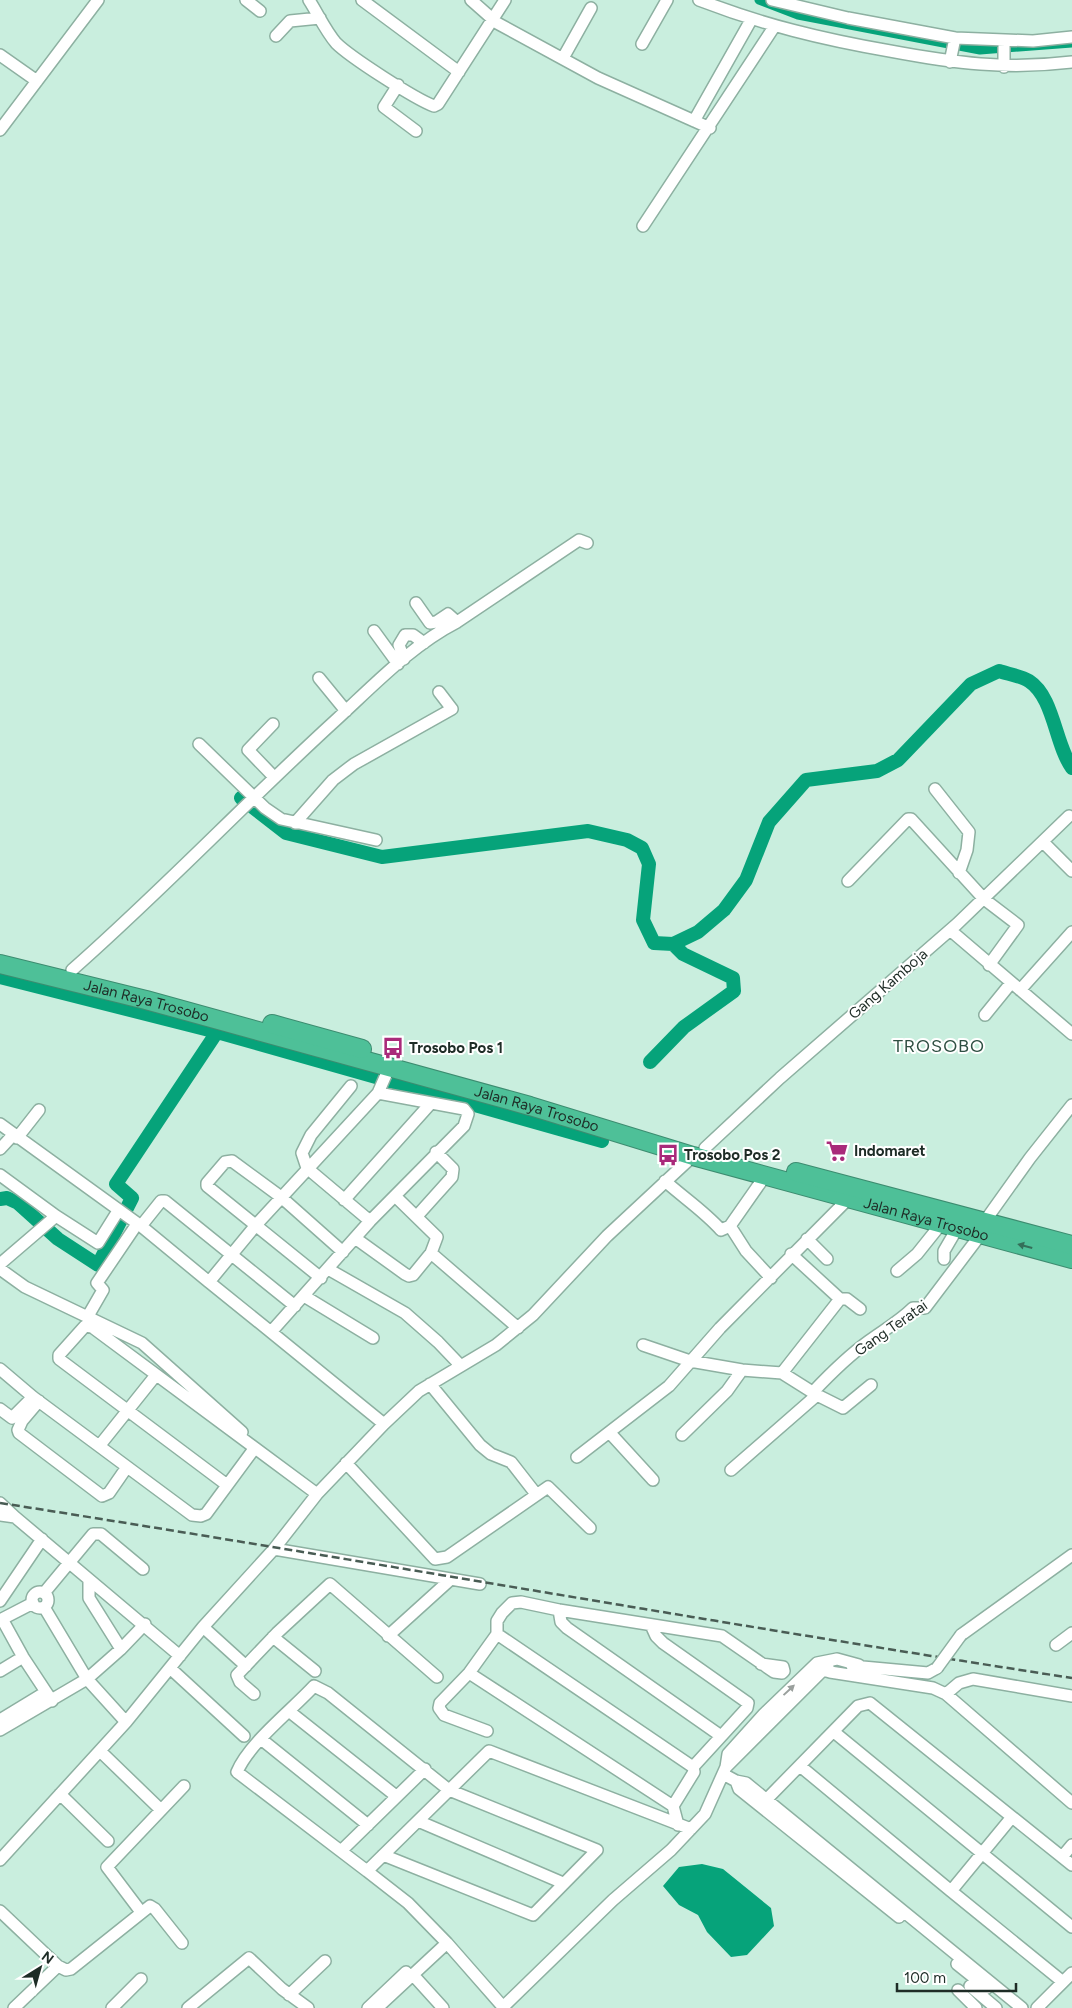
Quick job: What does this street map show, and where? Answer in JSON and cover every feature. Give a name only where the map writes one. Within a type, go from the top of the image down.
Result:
[{"type":"highway","name":"Jalan Raya Trosobo","points":[[0,954],[72,970],[424,1066],[699,1152],[983,1228],[1072,1245]]},
{"type":"highway","name":"Jalan Raya Trosobo","points":[[0,964],[146,1000],[384,1079],[611,1125]]},
{"type":"highway","name":"Jalan Raya Trosobo","points":[[699,1152],[765,1176],[941,1224],[983,1228],[1072,1259]]},
{"type":"street","points":[[0,130],[98,0]]},
{"type":"street","points":[[246,0],[260,11]]},
{"type":"street","points":[[309,0],[338,45],[398,85],[435,106],[505,0]]},
{"type":"street","points":[[362,0],[459,72]]},
{"type":"street","points":[[471,0],[493,20],[598,78],[710,128]]},
{"type":"street","points":[[642,44],[666,0]]},
{"type":"street","points":[[772,0],[954,40],[1004,44],[1072,37]]},
{"type":"street","points":[[704,1],[774,27],[855,45],[1005,65],[1072,62]]},
{"type":"street","points":[[563,58],[591,8]]},
{"type":"street","points":[[276,36],[290,21],[320,18]]},
{"type":"street","points":[[694,121],[751,20]]},
{"type":"street","points":[[643,226],[710,128],[774,27]]},
{"type":"street","points":[[951,59],[954,40]]},
{"type":"street","points":[[1004,44],[1005,65]]},
{"type":"street","points":[[0,55],[37,81]]},
{"type":"street","points":[[398,85],[385,108],[416,131]]},
{"type":"street","points":[[72,970],[274,777],[401,661],[436,632],[457,622],[579,540],[588,543]]},
{"type":"street","points":[[416,603],[430,623],[436,622],[448,614],[457,622]]},
{"type":"street","points":[[374,632],[401,661]]},
{"type":"street","points":[[401,661],[398,644],[405,635],[413,635],[424,643]]},
{"type":"street","points":[[319,678],[346,711]]},
{"type":"street","points":[[295,823],[333,780],[354,764],[452,709],[439,692]]},
{"type":"street","points":[[273,724],[248,750],[274,777]]},
{"type":"street","points":[[199,744],[252,799],[275,816],[295,823],[376,840]]},
{"type":"street","points":[[935,789],[969,832],[967,850],[959,873]]},
{"type":"street","name":"Gang Kamboja","points":[[0,1860],[126,1722],[203,1627],[274,1550],[317,1494],[384,1424],[430,1384],[496,1345],[534,1315],[607,1236],[665,1181],[984,900],[1069,816]]},
{"type":"street","points":[[848,881],[909,819],[984,900],[1018,926],[989,965]]},
{"type":"street","points":[[1043,842],[1072,871]]},
{"type":"street","points":[[950,930],[1072,1034]]},
{"type":"street","points":[[984,1015],[1016,987],[1072,932]]},
{"type":"street","points":[[208,1282],[256,1224],[384,1079],[431,1103],[464,1109],[468,1114],[464,1126],[436,1152],[370,1221],[272,1332]]},
{"type":"street","points":[[350,1086],[306,1143],[302,1154],[307,1168],[370,1221]]},
{"type":"street","points":[[344,1200],[431,1103]]},
{"type":"street","points":[[983,1228],[1030,1158],[1072,1105]]},
{"type":"street","points":[[0,1149],[15,1137],[39,1110]]},
{"type":"street","points":[[0,1124],[15,1137],[129,1218],[384,1424]]},
{"type":"street","points":[[417,1216],[452,1177],[453,1169],[436,1152]]},
{"type":"street","points":[[343,1252],[281,1197],[232,1161],[226,1162],[206,1185],[324,1274],[405,1313],[438,1342],[460,1365]]},
{"type":"street","points":[[0,1174],[54,1218],[98,1243],[129,1218],[164,1201],[232,1253],[295,1306]]},
{"type":"street","points":[[665,1181],[685,1199],[702,1210],[721,1230],[730,1226],[765,1176]]},
{"type":"street","points":[[356,1238],[408,1276],[413,1274],[431,1253],[437,1237],[395,1196]]},
{"type":"street","points":[[577,1457],[669,1386],[720,1328],[771,1278],[791,1254],[849,1198]]},
{"type":"street","points":[[0,1264],[54,1218]]},
{"type":"street","points":[[88,1316],[103,1290],[97,1283],[129,1218]]},
{"type":"street","points":[[897,1271],[917,1254],[941,1224]]},
{"type":"street","points":[[730,1226],[746,1251],[771,1278]]},
{"type":"street","points":[[944,1259],[944,1251],[958,1227]]},
{"type":"street","name":"Gang Teratai","points":[[815,1394],[838,1366],[868,1342],[903,1318],[913,1308],[925,1308],[983,1228]]},
{"type":"street","points":[[807,1239],[827,1259]]},
{"type":"street","points":[[431,1253],[518,1328]]},
{"type":"street","points":[[791,1254],[840,1298],[847,1299],[860,1308]]},
{"type":"street","points":[[0,1269],[25,1287],[135,1339],[154,1352],[246,1436],[254,1449]]},
{"type":"street","points":[[304,1296],[373,1338]]},
{"type":"street","points":[[782,1373],[840,1298]]},
{"type":"street","points":[[227,1485],[62,1361],[60,1355],[80,1329],[87,1326],[317,1494]]},
{"type":"street","points":[[643,1345],[690,1361],[742,1370],[782,1373],[815,1394],[843,1408],[872,1385]]},
{"type":"street","points":[[0,1369],[36,1399],[100,1445],[192,1516],[206,1514],[254,1449]]},
{"type":"street","points":[[682,1435],[727,1391],[742,1370]]},
{"type":"street","points":[[100,1445],[156,1376]]},
{"type":"street","points":[[430,1384],[480,1445],[491,1454],[511,1462],[536,1494]]},
{"type":"street","points":[[731,1470],[815,1394]]},
{"type":"street","points":[[0,1409],[12,1418],[36,1399]]},
{"type":"street","points":[[36,1399],[22,1421],[18,1430],[19,1433],[102,1496],[108,1493],[127,1467]]},
{"type":"street","points":[[610,1433],[653,1480]]},
{"type":"street","points":[[346,1463],[432,1557],[437,1559],[447,1557],[536,1494],[550,1487],[590,1528]]},
{"type":"street","points":[[0,1502],[5,1518],[42,1539],[180,1656]]},
{"type":"street","points":[[126,1722],[87,1679],[38,1605],[35,1594],[44,1593],[90,1535],[96,1533],[101,1534],[143,1569]]},
{"type":"street","points":[[0,1601],[42,1539]]},
{"type":"street","points":[[274,1550],[480,1584]]},
{"type":"street","points":[[383,1855],[532,1915],[596,1850],[449,1790],[328,1693],[314,1686],[261,1739],[242,1761],[237,1772],[342,1850],[408,1903],[503,2008],[705,1814],[725,1771],[728,1754],[820,1666],[838,1663],[920,1672],[933,1671],[961,1635],[1072,1555]]},
{"type":"street","points":[[388,1636],[452,1579]]},
{"type":"street","points":[[89,1580],[90,1599],[122,1649]]},
{"type":"street","points":[[254,1694],[236,1677],[273,1637],[330,1584],[437,1677]]},
{"type":"street","points":[[487,1731],[444,1714],[440,1711],[440,1703],[469,1673],[497,1634],[499,1617],[516,1602],[722,1636],[761,1664]]},
{"type":"street","points":[[38,1605],[1,1620],[49,1696]]},
{"type":"street","points":[[559,1610],[561,1622],[566,1628],[721,1736]]},
{"type":"street","points":[[0,1720],[87,1679],[122,1649],[144,1624]]},
{"type":"street","points":[[651,1625],[656,1636],[663,1644],[747,1701],[747,1708],[693,1767],[694,1772],[673,1806]]},
{"type":"street","points":[[203,1627],[246,1666]]},
{"type":"street","points":[[1056,1645],[1072,1633]]},
{"type":"street","points":[[497,1634],[693,1767]]},
{"type":"street","points":[[273,1637],[315,1671]]},
{"type":"street","points":[[0,1671],[23,1657]]},
{"type":"street","points":[[820,1666],[933,1688],[946,1694],[1072,1804]]},
{"type":"street","points":[[170,1668],[244,1736]]},
{"type":"street","points":[[469,1673],[673,1806],[678,1825]]},
{"type":"street","points":[[946,1694],[959,1683],[973,1679],[1072,1696]]},
{"type":"street","points":[[0,1730],[49,1696]]},
{"type":"street","points":[[766,1800],[858,1706],[870,1703],[1072,1865]]},
{"type":"street","points":[[290,1712],[396,1796]]},
{"type":"street","points":[[834,1732],[1072,1927]]},
{"type":"street","points":[[261,1739],[368,1824]]},
{"type":"street","points":[[100,1751],[161,1810]]},
{"type":"street","points":[[367,1871],[489,1751],[691,1829]]},
{"type":"street","points":[[800,1766],[1063,1982]]},
{"type":"street","points":[[342,1850],[425,1769]]},
{"type":"street","points":[[725,1771],[736,1781],[739,1790],[798,1831],[1022,2008]]},
{"type":"street","points":[[736,1781],[746,1783],[798,1831],[1012,2008]]},
{"type":"street","points":[[141,1912],[108,1867],[184,1786]]},
{"type":"street","points":[[60,1794],[108,1841]]},
{"type":"street","points":[[952,1891],[1012,1817]]},
{"type":"street","points":[[418,1821],[563,1883]]},
{"type":"street","points":[[1062,1857],[1072,1845]]},
{"type":"street","points":[[0,1911],[58,1966],[66,1970],[71,1969],[148,1907],[153,1907],[182,1943]]},
{"type":"street","points":[[368,2008],[447,1944]]},
{"type":"street","points":[[188,2008],[248,1958],[289,1995],[308,2008]]},
{"type":"street","points":[[289,1995],[325,1961]]},
{"type":"street","points":[[14,2008],[58,1966]]},
{"type":"street","points":[[1037,2008],[1072,1973]]},
{"type":"street","points":[[380,2007],[410,1974]]},
{"type":"street","points":[[410,1974],[444,2008]]},
{"type":"street","points":[[112,2008],[141,1979]]},
{"type":"street","points":[[970,1986],[996,2008]]},
{"type":"street","points":[[958,1990],[976,2008]]},
{"type":"shaded area","points":[[702,1864],[723,1869],[771,1908],[774,1926],[747,1955],[731,1957],[707,1932],[698,1915],[679,1905],[663,1886],[679,1867]]},
{"type":"waterway","points":[[759,0],[798,15],[980,50],[1072,43]]},
{"type":"waterway","points":[[241,798],[286,833],[382,857],[588,831],[627,840],[642,848],[649,864],[643,920],[654,943],[673,944],[698,932],[724,910],[746,880],[769,822],[806,780],[877,771],[898,760],[971,684],[999,671],[1026,679],[1037,688],[1049,709],[1066,758],[1072,768]]},
{"type":"waterway","points":[[650,1062],[684,1027],[734,991],[733,978],[683,954],[673,944]]},
{"type":"waterway","points":[[0,977],[217,1032],[602,1141]]},
{"type":"waterway","points":[[0,1199],[7,1198],[18,1203],[58,1239],[98,1265],[132,1198],[116,1184],[217,1032]]},
{"type":"railway","points":[[0,1503],[1072,1678]]},
{"type":"place","name":"Trosobo Pos 1","points":[[393,1048]]},
{"type":"place","name":"Indomaret","points":[[837,1151]]},
{"type":"place","name":"Trosobo Pos 2","points":[[668,1155]]},
{"type":"district","name":"TROSOBO","points":[[939,1046]]}]
